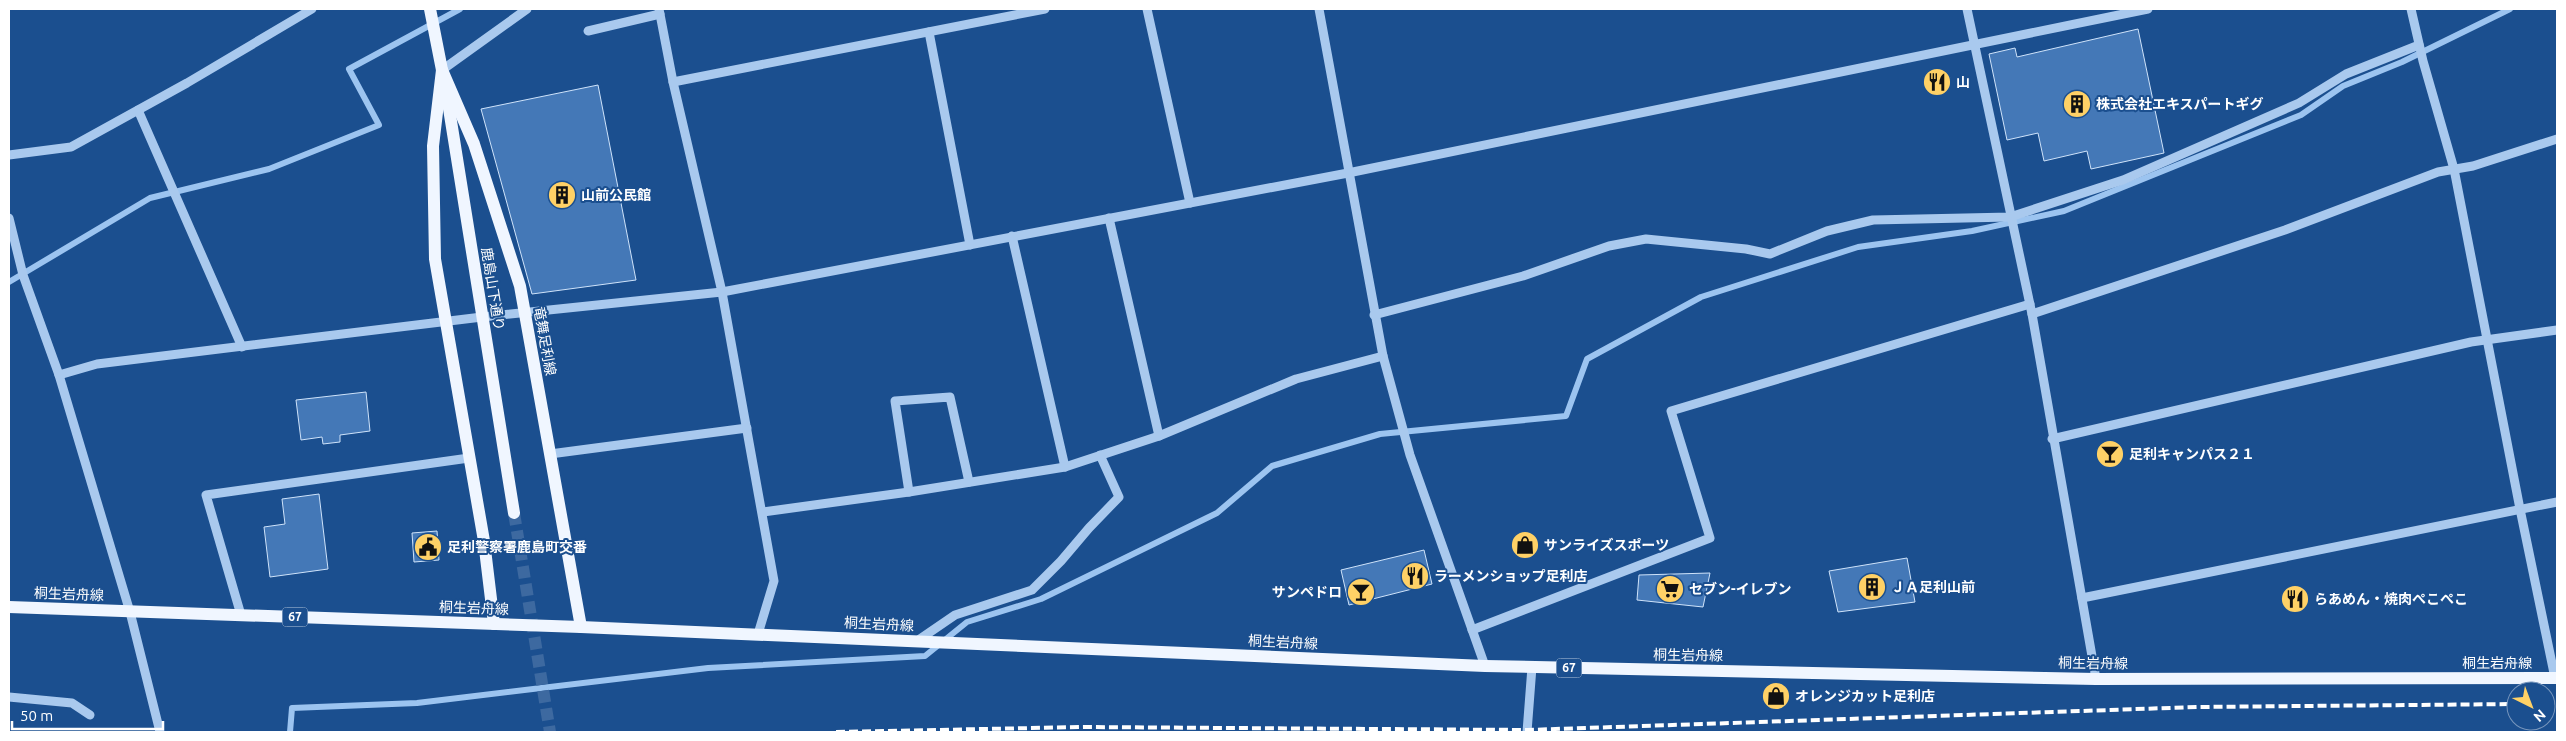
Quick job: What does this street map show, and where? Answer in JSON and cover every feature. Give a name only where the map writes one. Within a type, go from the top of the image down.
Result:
[{"type":"main road","name":"竜舞足利線","points":[[430,9],[442,70],[474,144],[498,213],[520,286],[581,626]]},
{"type":"main road","name":"竜舞足利線","points":[[442,70],[433,146],[435,259],[484,541],[494,624]]},
{"type":"main road","name":"鹿島山下通り","points":[[442,70],[514,513]]},
{"type":"main road","name":"桐生岩舟線","points":[[9,607],[581,626],[1485,666],[2096,679],[2556,678]]},
{"type":"street","points":[[9,155],[71,147],[312,9]]},
{"type":"street","points":[[442,70],[527,9]]},
{"type":"street","points":[[673,82],[1045,9]]},
{"type":"street","points":[[1147,9],[1190,203]]},
{"type":"street","points":[[1318,9],[1383,356],[1410,455],[1485,666]]},
{"type":"street","points":[[1966,9],[2032,314],[2052,439],[2096,679]]},
{"type":"street","points":[[59,375],[97,364],[482,317],[722,292],[1348,173],[1974,43],[2148,9]]},
{"type":"street","points":[[2411,9],[2419,47],[2454,169],[2520,509],[2556,678]]},
{"type":"street","points":[[588,31],[660,11],[673,82],[722,292],[774,581],[758,634]]},
{"type":"street","points":[[929,32],[970,245]]},
{"type":"street","points":[[1374,315],[1524,276],[1609,246],[1646,239],[1746,249],[1770,254],[1827,231],[1873,220],[2010,217],[2123,180],[2299,103],[2346,74],[2419,47]]},
{"type":"street","points":[[138,110],[242,346]]},
{"type":"street","points":[[2032,314],[2285,230],[2438,172],[2473,166],[2557,139]]},
{"type":"street","points":[[9,218],[23,275],[59,375],[130,612],[160,732]]},
{"type":"street","points":[[1109,218],[1159,436]]},
{"type":"street","points":[[1012,236],[1065,467]]},
{"type":"street","points":[[1472,630],[1710,538],[1671,411],[2030,304]]},
{"type":"street","points":[[2052,439],[2487,339],[2557,330]]},
{"type":"street","points":[[763,512],[909,492],[1065,467],[1159,436],[1296,379],[1383,356]]},
{"type":"street","points":[[909,492],[895,401],[950,397],[969,482]]},
{"type":"street","points":[[550,454],[747,428]]},
{"type":"street","points":[[917,641],[955,615],[1032,590],[1061,561],[1119,497],[1100,455]]},
{"type":"street","points":[[241,615],[206,495],[469,458]]},
{"type":"street","points":[[2082,598],[2557,502]]},
{"type":"street","points":[[1527,732],[1532,667]]},
{"type":"street","points":[[9,697],[72,703],[90,715]]},
{"type":"building","name":"株式会社エキスパートギグ","points":[[2138,29],[2164,153],[2091,169],[2087,151],[2044,161],[2038,133],[2007,140],[1989,54],[2015,48],[2017,57]]},
{"type":"building","name":"山前公民館","points":[[598,85],[636,280],[532,294],[481,109]]},
{"type":"building","points":[[366,392],[370,431],[340,435],[340,442],[323,444],[322,437],[301,440],[296,400]]},
{"type":"building","points":[[319,494],[328,569],[270,577],[264,527],[285,524],[282,499]]},
{"type":"building","points":[[437,531],[439,560],[414,562],[412,533]]},
{"type":"building","points":[[1424,550],[1432,584],[1349,605],[1341,570]]},
{"type":"building","name":"ＪＡ足利山前","points":[[1907,558],[1915,602],[1838,612],[1829,571]]},
{"type":"building","points":[[1710,573],[1703,607],[1637,600],[1639,575]]},
{"type":"waterway","points":[[9,282],[150,198],[269,169],[379,125],[349,69],[460,9]]},
{"type":"waterway","points":[[290,732],[292,708],[417,703],[708,668],[925,656],[967,622],[1041,599],[1217,513],[1272,466],[1380,434],[1566,416],[1587,359],[1701,297],[1858,247],[1972,231],[2064,211],[2301,115],[2343,86],[2402,62],[2510,9]]},
{"type":"tunnel","points":[[514,513],[550,732]]},
{"type":"railway","points":[[836,732],[1083,727],[1527,730],[2197,707],[2506,704]]},
{"type":"place","name":"山","points":[[1937,82]]},
{"type":"place","name":"株式会社エキスパートギグ","points":[[2077,104]]},
{"type":"place","name":"山前公民館","points":[[562,195]]},
{"type":"place","name":"足利キャンパス２１","points":[[2110,454]]},
{"type":"place","name":"サンライズスポーツ","points":[[1525,545]]},
{"type":"place","name":"足利警察署鹿島町交番","points":[[428,547]]},
{"type":"place","name":"ラーメンショップ足利店","points":[[1415,576]]},
{"type":"place","name":"ＪＡ足利山前","points":[[1872,587]]},
{"type":"place","name":"セブン-イレブン","points":[[1670,589]]},
{"type":"place","name":"サンペドロ","points":[[1361,592]]},
{"type":"place","name":"らあめん・焼肉ぺこぺこ","points":[[2295,599]]},
{"type":"place","name":"オレンジカット足利店","points":[[1776,696]]}]
